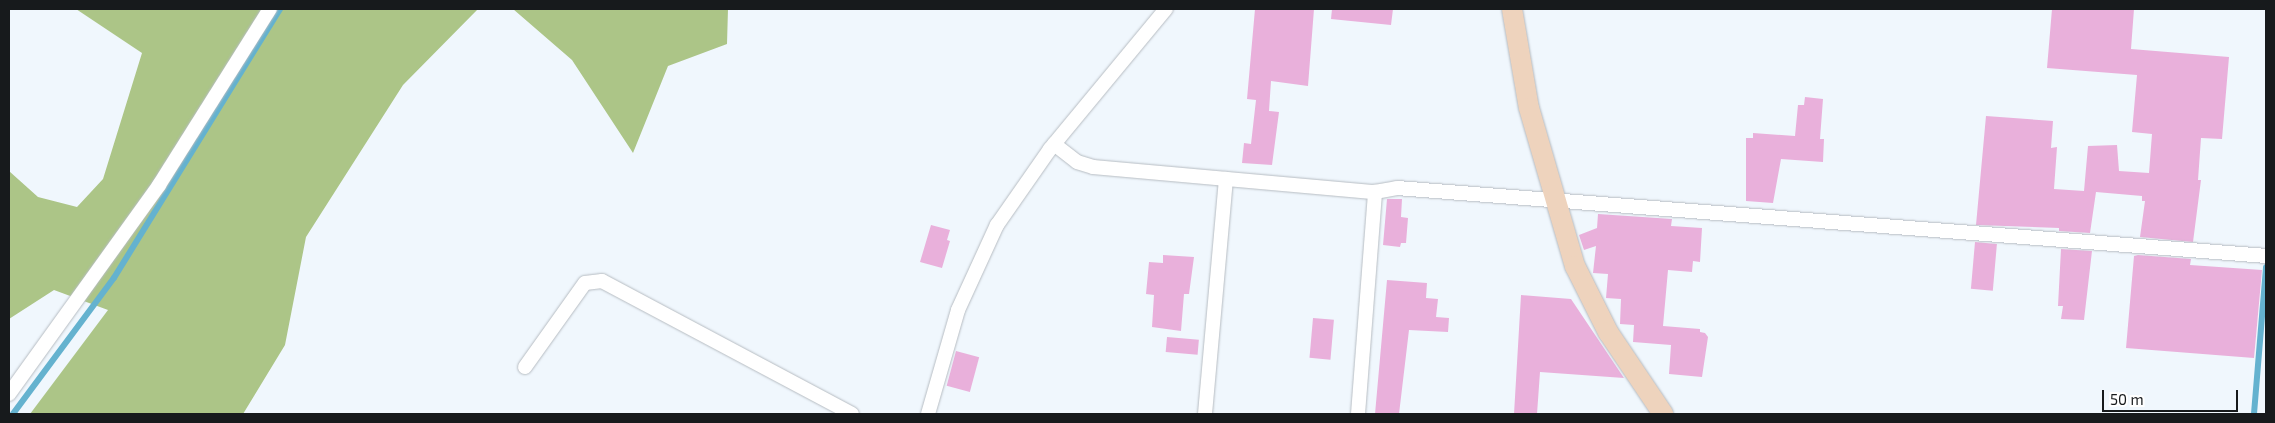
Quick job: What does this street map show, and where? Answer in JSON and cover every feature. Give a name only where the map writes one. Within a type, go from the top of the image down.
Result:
[{"type":"street","points":[[9,394],[46,346],[159,185],[270,9]]},
{"type":"street","points":[[928,414],[958,310],[982,253],[1013,199],[1054,144],[1166,9]]},
{"type":"street","points":[[1512,9],[1523,82],[1572,258],[1592,303],[1663,414]]},
{"type":"street","points":[[1054,144],[1077,162],[1092,167],[1375,192],[1397,188],[2266,256]]},
{"type":"street","points":[[1205,414],[1226,179]]},
{"type":"street","points":[[1358,414],[1375,192]]},
{"type":"street","points":[[525,367],[585,283],[602,281],[852,414]]},
{"type":"green space","points":[[76,9],[478,9],[403,85],[306,237],[285,345],[243,414],[30,414],[108,310],[54,290],[9,319],[9,171],[38,197],[77,207],[103,179],[142,53]]},
{"type":"green space","points":[[513,9],[728,9],[727,44],[668,66],[633,153],[572,60]]},
{"type":"building","points":[[1255,9],[1314,9],[1308,86],[1271,81],[1269,111],[1279,112],[1272,165],[1242,163],[1244,143],[1251,144],[1256,100],[1247,99]]},
{"type":"building","points":[[1332,9],[1393,9],[1391,25],[1331,19]]},
{"type":"building","points":[[2052,9],[2134,9],[2131,49],[2229,57],[2222,139],[2201,138],[2198,180],[2201,180],[2193,242],[2140,237],[2145,201],[2142,201],[2142,196],[2096,192],[2090,233],[2059,231],[2059,228],[1976,225],[1986,116],[2053,121],[2051,148],[2057,147],[2054,189],[2084,191],[2088,146],[2117,145],[2119,171],[2149,173],[2152,134],[2132,132],[2137,75],[2047,68]]},
{"type":"building","points":[[1805,97],[1823,99],[1820,139],[1824,139],[1823,162],[1781,159],[1773,203],[1746,201],[1746,138],[1753,138],[1753,133],[1795,136],[1798,105],[1804,105]]},
{"type":"building","points":[[1387,199],[1402,199],[1401,217],[1408,218],[1406,243],[1401,243],[1400,247],[1383,245]]},
{"type":"building","points":[[1598,214],[1672,219],[1671,226],[1702,228],[1700,262],[1693,261],[1692,272],[1668,270],[1663,326],[1700,329],[1700,332],[1705,333],[1708,337],[1702,377],[1669,374],[1671,345],[1633,342],[1634,325],[1620,324],[1621,299],[1606,298],[1608,274],[1593,273],[1596,246],[1584,250],[1579,235],[1597,228]]},
{"type":"building","points":[[931,225],[950,230],[947,240],[950,241],[942,268],[920,262]]},
{"type":"building","points":[[1975,242],[1997,244],[1993,291],[1971,289]]},
{"type":"building","points":[[2061,249],[2092,251],[2084,320],[2061,319],[2063,306],[2058,306]]},
{"type":"building","points":[[1163,255],[1194,257],[1189,294],[1184,294],[1181,331],[1152,327],[1154,295],[1146,294],[1149,262],[1163,263]]},
{"type":"building","points":[[2134,256],[2191,259],[2190,265],[2262,270],[2254,358],[2126,348]]},
{"type":"building","points":[[1387,280],[1427,283],[1426,298],[1438,299],[1436,317],[1449,318],[1448,332],[1409,330],[1399,414],[1375,414]]},
{"type":"building","points":[[1521,295],[1571,299],[1624,378],[1540,372],[1537,414],[1514,414]]},
{"type":"building","points":[[1313,318],[1334,320],[1330,360],[1310,358]]},
{"type":"building","points":[[1167,337],[1199,340],[1198,355],[1166,352]]},
{"type":"building","points":[[956,351],[979,357],[970,392],[947,386]]},
{"type":"waterway","points":[[13,414],[114,278],[280,9]]},
{"type":"waterway","points":[[2254,414],[2266,267]]}]
